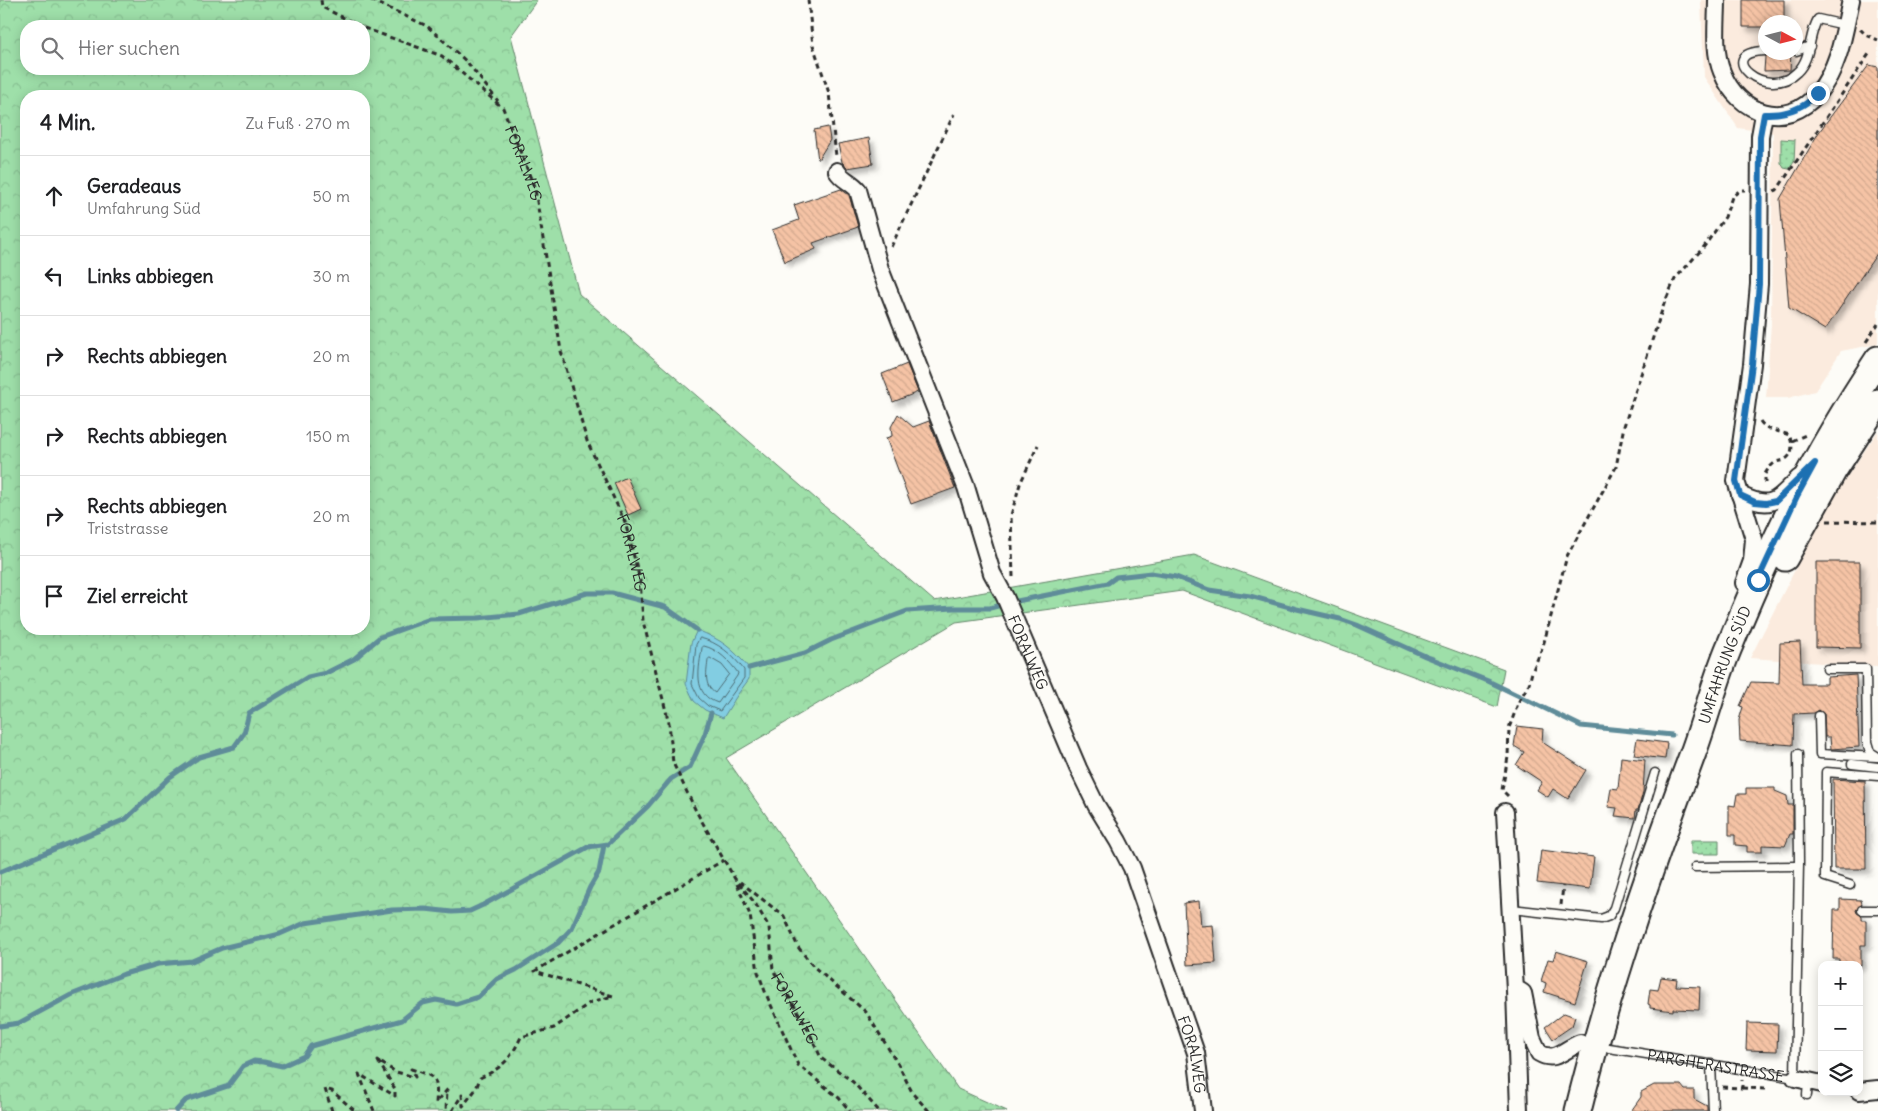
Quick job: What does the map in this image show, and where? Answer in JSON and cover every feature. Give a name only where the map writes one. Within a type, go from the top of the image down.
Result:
[{"type":"main road","name":"UMFAHRUNG SÜD","points":[[1578,1111],[1600,1024],[1658,845],[1700,734],[1729,647],[1797,496],[1878,359]]},
{"type":"main road","name":"UMFAHRUNG SÜD","points":[[1700,734],[1777,573],[1834,470],[1878,402]]},
{"type":"street","points":[[1717,0],[1716,48],[1721,71],[1730,89],[1745,105],[1764,114],[1778,115],[1808,104],[1818,93],[1835,66],[1851,24],[1851,0]]},
{"type":"street","points":[[1729,647],[1730,619],[1752,561],[1754,539],[1736,481],[1752,364],[1759,284],[1760,136],[1764,114]]},
{"type":"street","name":"FORALWEG","points":[[837,171],[841,178],[855,186],[858,190],[880,269],[966,487],[992,573],[1012,614],[1078,768],[1096,805],[1132,868],[1196,1053],[1203,1111]]},
{"type":"street","points":[[1740,495],[1755,502],[1766,503],[1776,501],[1815,463]]},
{"type":"street","points":[[1507,804],[1519,1111]]},
{"type":"street","points":[[1515,990],[1523,993],[1532,1038],[1539,1053],[1543,1056],[1556,1057],[1580,1043]]},
{"type":"street","points":[[1863,1091],[1878,1089]]},
{"type":"lane","points":[[1758,51],[1744,55],[1742,66],[1746,72],[1751,76],[1771,83],[1780,82],[1790,79],[1804,64],[1818,19],[1851,24]]},
{"type":"lane","points":[[1803,48],[1810,46]]},
{"type":"lane","points":[[1827,669],[1866,669],[1867,742],[1870,752],[1877,757]]},
{"type":"lane","points":[[1819,716],[1820,754],[1877,757]]},
{"type":"lane","points":[[1798,754],[1798,866],[1808,1085]]},
{"type":"lane","points":[[1852,764],[1878,767]]},
{"type":"lane","points":[[1850,885],[1826,877],[1826,772],[1878,776]]},
{"type":"lane","points":[[1511,909],[1601,919],[1609,916],[1614,908],[1655,773]]},
{"type":"lane","points":[[1695,868],[1798,866]]},
{"type":"lane","points":[[1862,910],[1878,910]]},
{"type":"lane","name":"PARGHERASTRASSE","points":[[1609,1048],[1711,1064],[1808,1085]]},
{"type":"lane","points":[[1711,1064],[1712,1110]]},
{"type":"path","points":[[321,0],[322,7],[348,20]]},
{"type":"path","points":[[371,0],[427,26],[467,62],[503,108]]},
{"type":"path","points":[[808,0],[813,45],[829,93],[837,171]]},
{"type":"path","points":[[1851,24],[1866,35],[1878,40]]},
{"type":"path","name":"FORALWEG","points":[[370,30],[442,56],[503,108],[535,189],[561,351],[588,441],[625,522],[640,580],[643,621],[670,723],[673,764],[724,860],[735,878],[755,903],[769,927],[773,970],[807,1028],[821,1058],[853,1082],[879,1111]]},
{"type":"path","points":[[1769,192],[1777,190],[1869,54]]},
{"type":"path","points":[[880,269],[954,114]]},
{"type":"path","points":[[1507,804],[1502,790],[1508,756],[1509,728],[1543,646],[1567,556],[1616,467],[1624,426],[1664,304],[1675,279],[1703,248],[1725,217],[1732,197],[1740,190],[1748,190]]},
{"type":"path","points":[[1759,414],[1762,425],[1789,435],[1793,447],[1786,459],[1778,461],[1765,474],[1766,490]]},
{"type":"path","points":[[1004,596],[1013,582],[1011,515],[1020,484],[1038,446]]},
{"type":"path","points":[[1822,520],[1878,522]]},
{"type":"path","points":[[452,1111],[462,1095],[463,1106],[476,1089],[480,1078],[494,1072],[512,1056],[521,1037],[554,1028],[591,1002],[613,996],[535,971],[724,860]]},
{"type":"path","points":[[735,878],[750,915],[758,972],[798,1065],[839,1098],[850,1111]]},
{"type":"path","points":[[735,878],[784,916],[798,947],[813,966],[866,1012],[898,1064],[913,1094],[929,1111]]},
{"type":"path","points":[[1560,914],[1563,886]]},
{"type":"path","points":[[374,1111],[360,1074],[395,1096],[395,1089],[378,1062],[396,1072],[415,1077],[411,1069],[431,1076],[435,1081],[436,1103],[447,1090],[446,1111]]},
{"type":"path","points":[[1739,1088],[1766,1089]]},
{"type":"path","points":[[332,1111],[325,1089],[332,1092],[355,1111]]},
{"type":"shaded area","points":[[1701,0],[1878,0],[1878,342],[1877,344],[1841,351],[1815,391],[1788,398],[1766,398],[1771,323],[1773,133],[1738,128],[1704,77]]},
{"type":"shaded area","points":[[1878,431],[1878,667],[1750,658],[1829,503]]},
{"type":"green space","points":[[0,0],[537,0],[511,36],[579,294],[934,601],[1194,555],[1504,669],[1497,707],[1182,591],[956,622],[726,758],[958,1089],[1007,1111],[0,1111]]},
{"type":"green space","points":[[1781,139],[1795,140],[1794,162],[1789,169],[1784,168],[1781,163]]},
{"type":"green space","points":[[1691,840],[1719,840],[1719,854],[1691,854]]},
{"type":"water","points":[[697,630],[726,645],[749,668],[749,679],[723,718],[705,710],[694,701],[686,684],[691,643]]},
{"type":"building","points":[[1743,0],[1784,0],[1784,15],[1758,15],[1758,27],[1743,27]]},
{"type":"building","points":[[1765,60],[1791,60],[1790,70],[1764,71]]},
{"type":"building","points":[[1869,65],[1878,67],[1878,252],[1825,330],[1789,308],[1780,199],[1819,132]]},
{"type":"building","points":[[828,127],[830,140],[818,160],[814,130]]},
{"type":"building","points":[[869,138],[873,164],[847,168],[842,162],[838,144]]},
{"type":"building","points":[[841,189],[849,195],[858,227],[813,243],[816,249],[785,262],[772,230],[799,220],[794,205]]},
{"type":"building","points":[[907,364],[918,392],[893,402],[882,374]]},
{"type":"building","points":[[898,414],[913,427],[929,421],[955,488],[911,504],[886,438],[892,436],[891,427]]},
{"type":"building","points":[[627,477],[641,509],[628,515],[614,483]]},
{"type":"building","points":[[1816,562],[1860,562],[1860,648],[1816,647]]},
{"type":"building","points":[[1800,642],[1802,684],[1827,684],[1827,677],[1856,675],[1859,747],[1831,749],[1830,737],[1825,737],[1824,714],[1819,710],[1814,713],[1794,714],[1793,745],[1740,741],[1739,720],[1743,707],[1740,706],[1751,682],[1779,683],[1780,643]]},
{"type":"building","points":[[1517,726],[1543,729],[1542,742],[1586,770],[1568,799],[1553,789],[1548,797],[1537,790],[1542,782],[1516,765],[1524,752],[1514,746]]},
{"type":"building","points":[[1637,739],[1667,743],[1665,759],[1634,755]]},
{"type":"building","points":[[1621,757],[1645,760],[1643,792],[1635,818],[1615,816],[1617,808],[1608,807],[1611,788],[1618,789]]},
{"type":"building","points":[[1833,779],[1865,781],[1866,869],[1834,869]]},
{"type":"building","points":[[1746,788],[1775,788],[1775,791],[1787,796],[1788,805],[1793,805],[1793,834],[1790,834],[1785,846],[1762,845],[1762,852],[1747,852],[1747,846],[1735,845],[1735,835],[1729,835],[1729,805],[1735,806],[1737,794],[1746,794]]},
{"type":"building","points":[[1541,850],[1594,857],[1590,889],[1537,883]]},
{"type":"building","points":[[1840,899],[1861,900],[1862,904],[1856,910],[1862,916],[1862,920],[1866,920],[1866,945],[1861,945],[1861,961],[1839,961],[1839,959],[1833,959],[1834,910],[1840,910]]},
{"type":"building","points":[[1199,901],[1201,926],[1213,925],[1216,963],[1187,965],[1184,903]]},
{"type":"building","points":[[1556,951],[1588,961],[1575,1002],[1544,992],[1546,983],[1541,981],[1548,959],[1553,960]]},
{"type":"building","points":[[1661,977],[1677,979],[1676,986],[1700,987],[1699,1010],[1673,1009],[1673,1011],[1650,1008],[1648,1004],[1650,989],[1658,990]]},
{"type":"building","points":[[1564,1013],[1575,1017],[1572,1026],[1553,1039],[1545,1027]]},
{"type":"building","points":[[1747,1023],[1778,1024],[1777,1051],[1746,1050]]},
{"type":"building","points":[[1654,1085],[1681,1085],[1685,1090],[1694,1090],[1694,1099],[1707,1106],[1707,1111],[1631,1111],[1641,1097],[1641,1092]]},
{"type":"waterway","points":[[749,668],[805,653],[831,640],[907,611],[990,608],[1108,583],[1116,577],[1151,573],[1176,577],[1209,590],[1250,596],[1357,625],[1425,656],[1488,681],[1581,726],[1672,735]]},
{"type":"waterway","points":[[0,872],[126,819],[170,777],[199,757],[234,747],[244,733],[249,713],[308,677],[326,673],[354,659],[380,637],[430,619],[478,618],[519,614],[587,593],[612,593],[665,607],[697,630]]},
{"type":"waterway","points":[[0,1026],[19,1023],[71,995],[124,974],[158,964],[192,961],[222,948],[280,934],[305,923],[392,910],[470,911],[588,847],[608,844],[648,806],[671,779],[690,767],[705,734],[711,713]]},
{"type":"waterway","points":[[176,1111],[186,1100],[228,1086],[243,1066],[254,1061],[282,1066],[304,1056],[311,1046],[402,1020],[423,1003],[436,1000],[456,1004],[478,997],[497,979],[516,970],[558,943],[572,928],[590,887],[599,872],[604,845]]},
{"type":"route","points":[[1758,580],[1797,496],[1815,463],[1776,501],[1766,503],[1755,502],[1740,495],[1736,481],[1736,470],[1752,364],[1759,284],[1760,136],[1764,114],[1778,115],[1793,111],[1808,104],[1818,93]]}]
